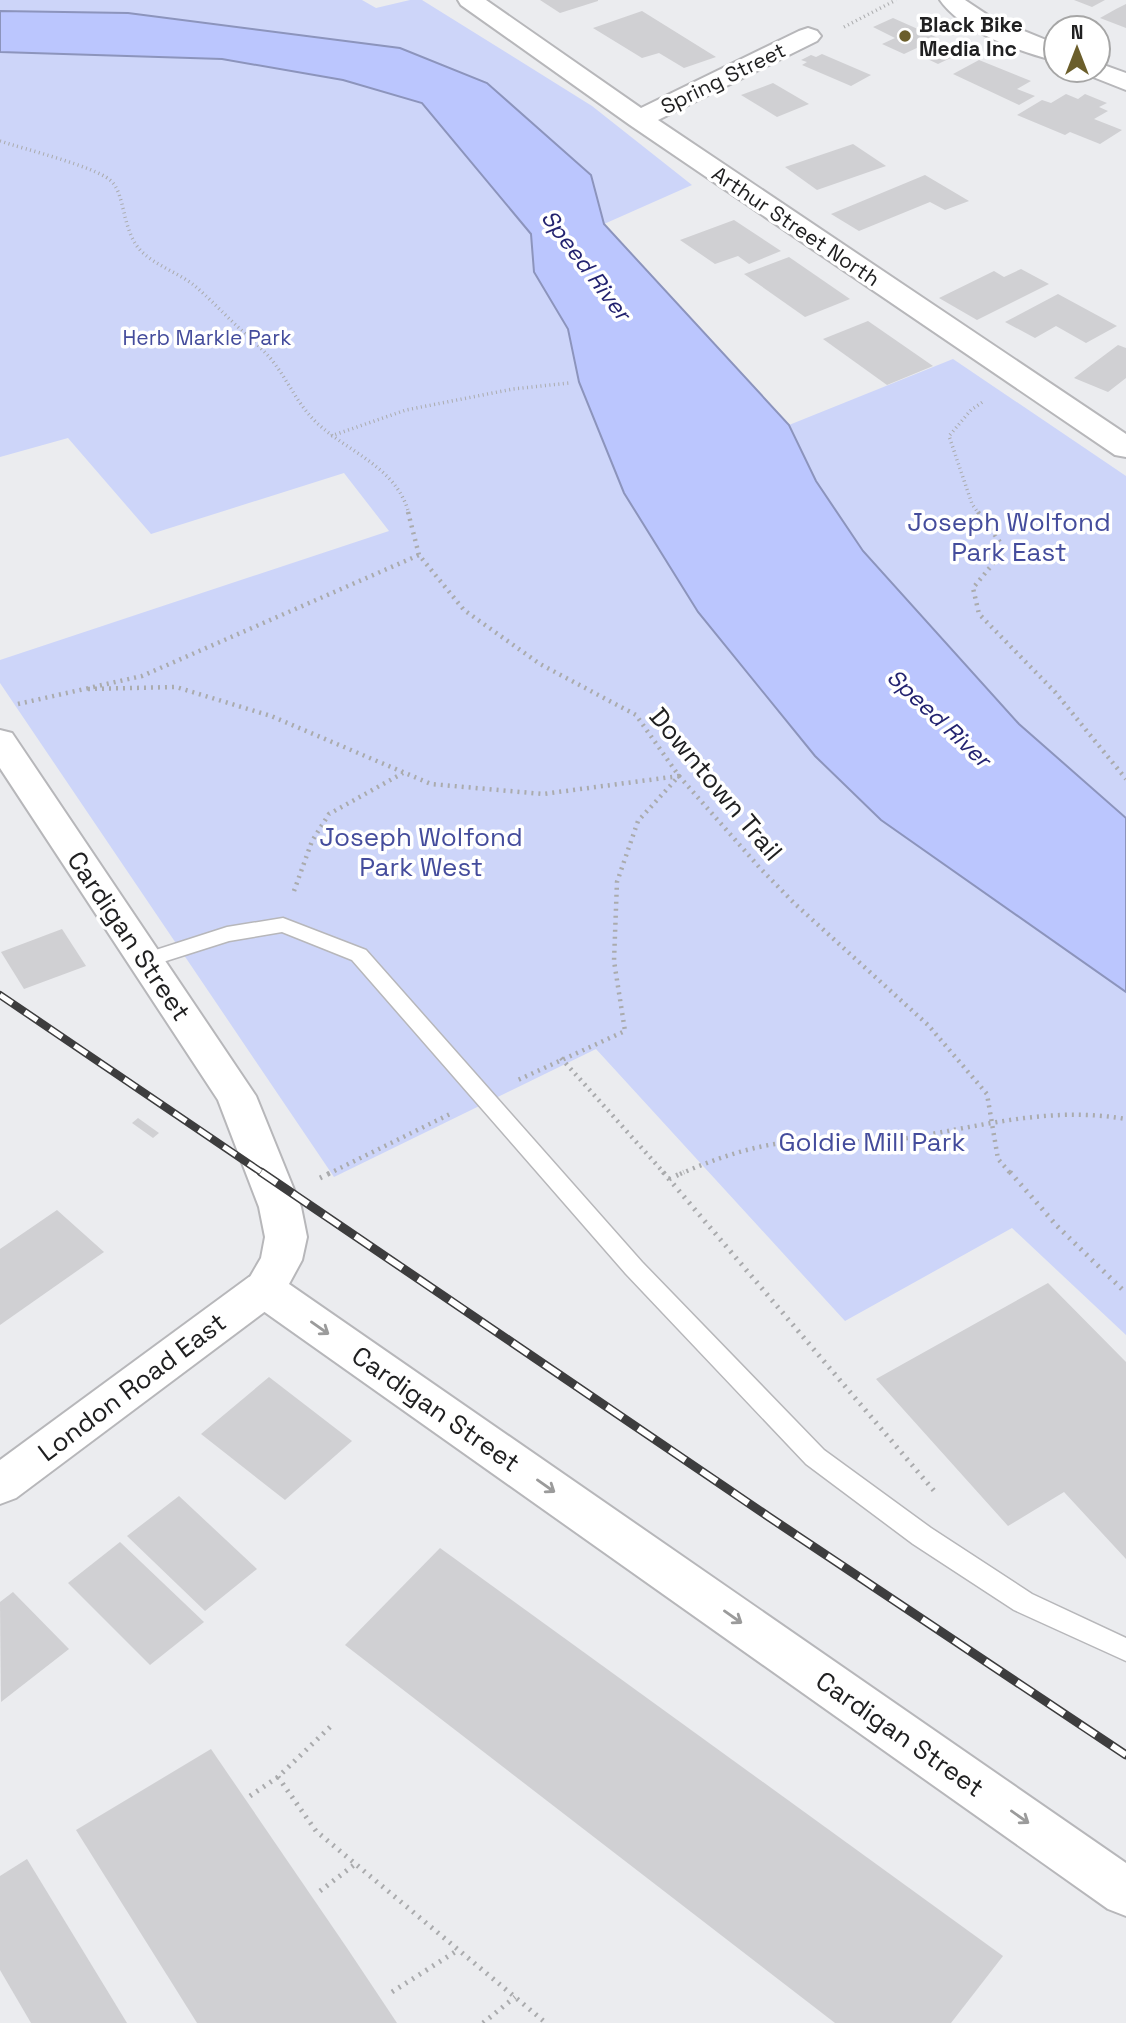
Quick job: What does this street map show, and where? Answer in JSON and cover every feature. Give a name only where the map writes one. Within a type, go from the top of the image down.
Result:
[{"type":"street","name":"Arthur Street North","points":[[470,0],[639,119],[1126,448]]},
{"type":"street","points":[[952,0],[955,6],[968,16],[1042,47]]},
{"type":"street","name":"Spring Street","points":[[639,119],[808,36]]},
{"type":"street","name":"Cardigan Street","points":[[0,741],[236,1096],[280,1207],[286,1237],[281,1260],[264,1289],[1126,1892]]},
{"type":"street","name":"London Road East","points":[[0,1485],[264,1289]]},
{"type":"lane","points":[[144,961],[227,934],[283,925],[359,955],[634,1268],[815,1457],[922,1536],[1023,1602],[1126,1650]]},
{"type":"path","name":"Downtown Trail","points":[[0,141],[78,166],[110,180],[121,197],[121,211],[131,237],[142,252],[194,285],[271,359],[302,409],[331,436],[361,453],[386,475],[405,499],[419,555],[464,610],[540,664],[636,715],[679,776],[794,903],[928,1025],[988,1094],[998,1159],[1057,1226],[1126,1293]]},
{"type":"path","points":[[1020,378],[971,410],[949,436],[972,504],[1005,549],[973,588],[979,614],[1055,692],[1126,779]]},
{"type":"path","points":[[331,436],[406,410],[513,389],[569,383]]},
{"type":"path","points":[[13,705],[142,676],[419,555]]},
{"type":"path","points":[[88,689],[176,687],[271,716],[431,784],[543,794],[679,776]]},
{"type":"path","points":[[283,925],[312,841],[329,814],[404,773]]},
{"type":"path","points":[[280,1207],[320,1178],[561,1058],[625,1031],[614,961],[617,882],[638,821],[679,776]]},
{"type":"path","points":[[561,1058],[669,1180],[937,1495]]},
{"type":"path","points":[[669,1180],[739,1150],[792,1142],[891,1141],[991,1121],[1068,1114],[1093,1114],[1126,1119]]},
{"type":"path","points":[[250,1796],[278,1777],[330,1727]]},
{"type":"path","points":[[278,1777],[316,1831],[546,2023]]},
{"type":"path","points":[[320,1891],[354,1865]]},
{"type":"path","points":[[392,1992],[458,1950]]},
{"type":"path","points":[[483,2023],[515,1997]]},
{"type":"green space","points":[[0,0],[362,0],[376,8],[422,0],[592,106],[692,185],[604,224],[591,175],[487,84],[400,48],[128,13],[0,11]]},
{"type":"green space","points":[[0,52],[222,59],[343,80],[422,103],[532,234],[534,273],[568,329],[579,382],[624,493],[698,612],[815,756],[881,820],[1126,992],[1126,1335],[1012,1228],[845,1321],[596,1049],[334,1177],[0,683],[0,660],[389,531],[344,473],[151,534],[68,438],[0,457]]},
{"type":"green space","name":"Joseph Wolfond Park East","points":[[953,359],[1126,476],[1126,818],[1019,724],[863,551],[816,481],[789,425]]},
{"type":"water","name":"Speed River","points":[[0,11],[128,13],[400,48],[487,83],[591,175],[604,224],[789,425],[816,481],[863,551],[1019,724],[1126,818],[1126,992],[881,820],[815,756],[698,612],[624,493],[579,382],[568,329],[534,272],[531,234],[422,103],[343,80],[222,59],[0,52]]},
{"type":"building","points":[[540,0],[598,0],[598,1],[560,13]]},
{"type":"building","points":[[1074,0],[1105,0],[1092,7]]},
{"type":"building","points":[[1126,4],[1126,28],[1112,23],[1112,14],[1107,14]]},
{"type":"building","points":[[642,11],[716,57],[684,68],[659,53],[642,58],[593,28]]},
{"type":"building","points":[[893,18],[938,38],[904,54],[882,44],[895,38],[873,27]]},
{"type":"building","points":[[945,42],[965,51],[938,64],[919,55]]},
{"type":"building","points":[[822,54],[871,75],[851,86],[802,65],[807,62],[801,60]]},
{"type":"building","points":[[979,60],[1031,81],[1017,89],[1035,96],[1019,105],[953,74]]},
{"type":"building","points":[[773,83],[809,104],[777,117],[741,95]]},
{"type":"building","points":[[1066,94],[1078,99],[1085,94],[1107,103],[1099,107],[1108,111],[1094,119],[1122,130],[1100,144],[1070,132],[1065,135],[1017,115],[1042,100],[1051,103]]},
{"type":"building","points":[[853,144],[886,166],[817,190],[785,167]]},
{"type":"building","points":[[925,175],[969,201],[945,210],[930,202],[859,231],[831,214]]},
{"type":"building","points":[[734,220],[781,251],[749,264],[738,256],[715,264],[680,240]]},
{"type":"building","points":[[789,257],[850,299],[805,317],[744,274]]},
{"type":"building","points":[[1021,269],[1049,284],[977,320],[939,298],[994,271],[1004,277]]},
{"type":"building","points":[[1058,294],[1117,326],[1086,343],[1056,326],[1035,338],[1005,322]]},
{"type":"building","points":[[868,321],[933,366],[887,385],[823,339]]},
{"type":"building","points":[[1118,345],[1126,348],[1126,378],[1108,392],[1074,378]]},
{"type":"building","points":[[62,929],[86,966],[24,989],[1,952]]},
{"type":"building","points":[[138,1118],[159,1133],[153,1138],[132,1123]]},
{"type":"building","points":[[57,1210],[104,1252],[0,1325],[0,1249]]},
{"type":"building","points":[[1048,1283],[1126,1362],[1126,1559],[1064,1492],[1008,1526],[876,1379]]},
{"type":"building","points":[[269,1377],[352,1441],[285,1500],[201,1434]]},
{"type":"building","points":[[179,1496],[257,1569],[205,1611],[127,1536]]},
{"type":"building","points":[[120,1542],[204,1622],[150,1665],[68,1583]]},
{"type":"building","points":[[440,1548],[1003,1956],[951,2023],[835,2023],[345,1645]]},
{"type":"building","points":[[13,1592],[69,1649],[1,1702],[0,1602]]},
{"type":"building","points":[[211,1749],[397,2023],[197,2023],[76,1830]]},
{"type":"building","points":[[27,1859],[127,2023],[31,2023],[0,1970],[0,1876]]},
{"type":"railway","points":[[0,995],[264,1174]]},
{"type":"railway","points":[[261,1172],[769,1517],[1126,1755]]},
{"type":"place","name":"Black Bike Media Inc","points":[[905,36]]},
{"type":"park label","name":"Herb Markle Park","points":[[207,337]]},
{"type":"park label","name":"Joseph Wolfond Park West","points":[[421,852]]},
{"type":"park label","name":"Goldie Mill Park","points":[[872,1142]]}]
